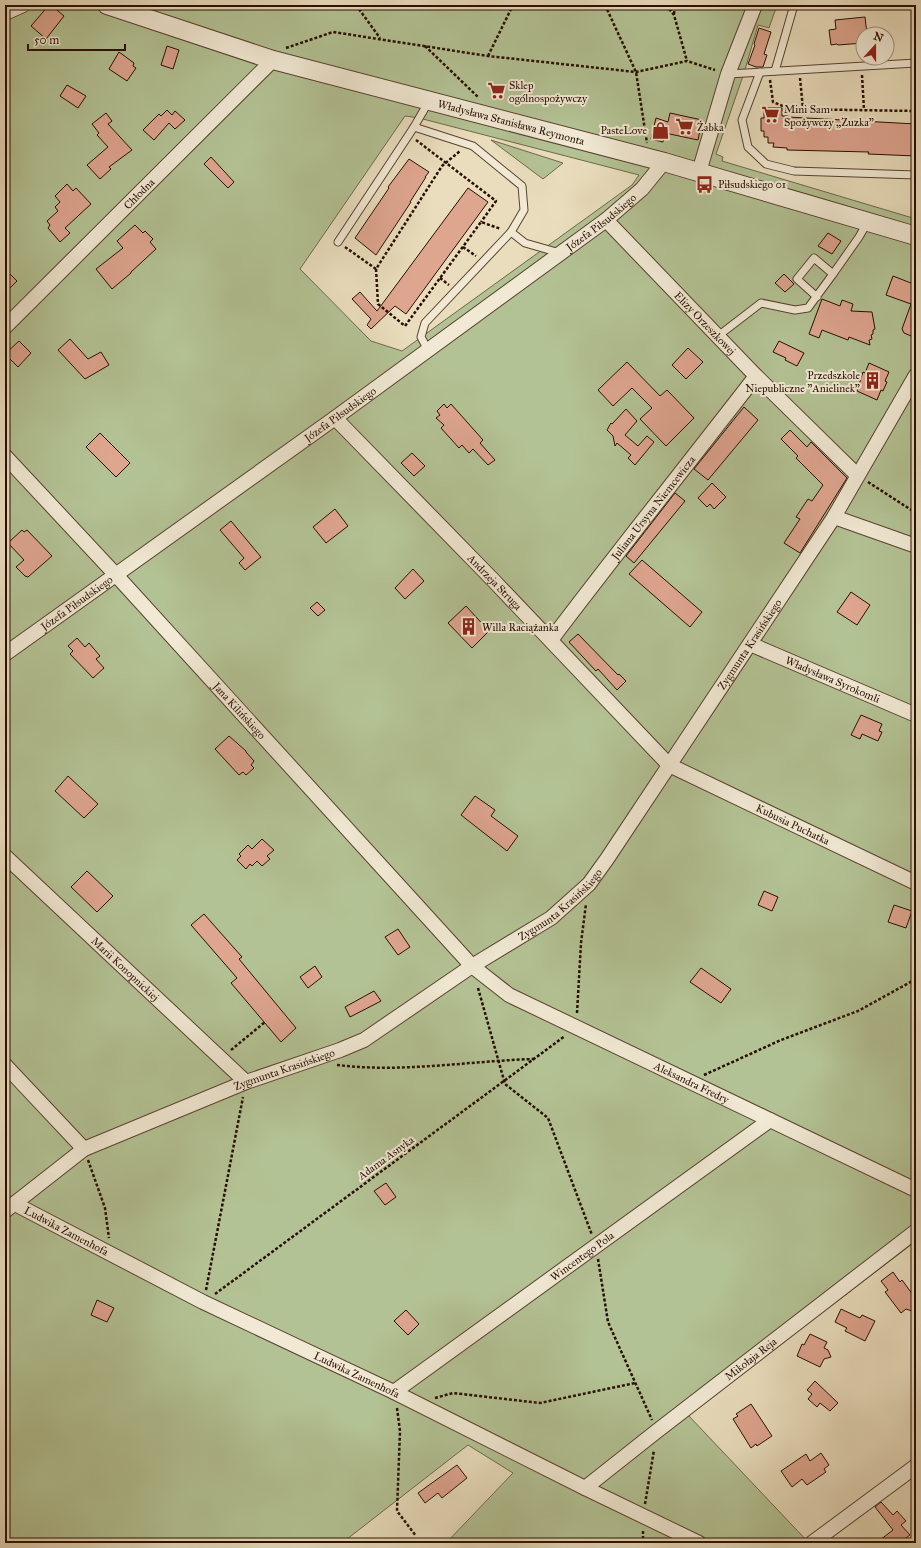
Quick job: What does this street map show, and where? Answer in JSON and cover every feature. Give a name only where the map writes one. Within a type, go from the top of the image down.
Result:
[{"type":"street","points":[[5,13],[23,5]]},
{"type":"street","name":"Władysława Stanisława Reymonta","points":[[107,5],[429,101],[664,162],[916,236]]},
{"type":"street","points":[[699,172],[728,74],[755,5]]},
{"type":"street","name":"Chłodna","points":[[5,327],[276,55]]},
{"type":"street","name":"Józefa Piłsudskiego","points":[[5,654],[335,418],[606,220],[642,189],[664,162]]},
{"type":"street","name":"Elizy Orzeszkowej","points":[[606,220],[756,376],[857,475]]},
{"type":"street","name":"Zygmunta Krasińskiego","points":[[10,1208],[84,1149],[246,1082],[340,1050],[364,1040],[472,966],[551,918],[589,884],[834,517],[857,475],[909,399],[916,375]]},
{"type":"street","name":"Juliana Ursyna Niemcewicza","points":[[551,640],[623,545],[756,376]]},
{"type":"street","name":"Andrzeja Struga","points":[[335,418],[551,640],[669,765]]},
{"type":"street","name":"Jana Kilińskiego","points":[[5,456],[116,575],[472,966]]},
{"type":"street","points":[[834,517],[916,546]]},
{"type":"street","name":"Władysława Syrokomli","points":[[750,644],[916,715]]},
{"type":"street","name":"Kubusia Puchatka","points":[[669,765],[916,883]]},
{"type":"street","name":"Marii Konopnickiej","points":[[5,856],[246,1082]]},
{"type":"street","name":"Aleksandra Fredry","points":[[472,966],[509,995],[916,1190]]},
{"type":"street","points":[[5,1064],[84,1149]]},
{"type":"street","name":"Wincentego Pola","points":[[394,1392],[770,1120]]},
{"type":"street","name":"Ludwika Zamenhofa","points":[[10,1208],[111,1254],[203,1302],[394,1392],[585,1488],[699,1543]]},
{"type":"street","name":"Mikołaja Reja","points":[[585,1488],[916,1231]]},
{"type":"street","points":[[812,1543],[916,1466]]},
{"type":"lane","points":[[772,71],[794,5]]},
{"type":"lane","points":[[895,64],[916,63]]},
{"type":"lane","points":[[728,74],[861,66]]},
{"type":"lane","points":[[760,72],[742,120],[748,147],[766,164],[794,171],[916,175]]},
{"type":"lane","points":[[338,242],[409,135],[429,101]]},
{"type":"lane","points":[[414,127],[473,146],[522,186],[524,210],[511,232],[424,323],[421,337],[428,350]]},
{"type":"lane","points":[[718,336],[761,303],[795,310],[808,308],[859,237],[868,222]]},
{"type":"lane","points":[[511,232],[525,243],[560,253]]},
{"type":"lane","points":[[817,297],[797,279],[814,258],[833,274]]},
{"type":"path","points":[[356,5],[380,39]]},
{"type":"path","points":[[488,56],[513,5]]},
{"type":"path","points":[[604,5],[636,72],[648,148]]},
{"type":"path","points":[[666,5],[674,15]]},
{"type":"path","points":[[675,5],[674,15],[687,61]]},
{"type":"path","points":[[276,55],[333,32],[488,56],[636,72],[687,61],[728,74]]},
{"type":"path","points":[[425,46],[480,100]]},
{"type":"path","points":[[861,66],[864,110]]},
{"type":"path","points":[[799,70],[804,109]]},
{"type":"path","points":[[772,71],[773,102],[790,109],[916,111]]},
{"type":"path","points":[[409,135],[446,162],[496,201],[405,326],[378,304],[376,269],[442,166],[446,162],[469,145]]},
{"type":"path","points":[[481,222],[511,232]]},
{"type":"path","points":[[338,242],[376,269]]},
{"type":"path","points":[[463,247],[483,261]]},
{"type":"path","points":[[857,475],[916,513]]},
{"type":"path","points":[[577,1027],[581,943],[589,884]]},
{"type":"path","points":[[692,1082],[727,1064],[781,1040],[858,1011],[916,979]]},
{"type":"path","points":[[221,1059],[264,1022]]},
{"type":"path","name":"Adama Asnyka","points":[[203,1302],[577,1027]]},
{"type":"path","points":[[336,1065],[392,1068],[534,1059]]},
{"type":"path","points":[[203,1302],[246,1082]]},
{"type":"path","points":[[84,1149],[105,1208],[111,1254]]},
{"type":"path","points":[[416,1403],[453,1393],[540,1403],[635,1383]]},
{"type":"path","points":[[394,1392],[400,1431],[397,1511],[416,1536]]},
{"type":"green space","points":[[5,5],[777,5],[769,28],[758,25],[744,73],[716,154],[723,157],[722,161],[916,219],[916,1241],[688,1415],[809,1543],[446,1543],[513,1473],[468,1445],[342,1543],[5,1543]],"holes":[[[405,116],[419,118],[639,175],[632,185],[402,351],[371,341],[300,269]]]},
{"type":"green space","points":[[491,140],[563,163],[543,179]]},
{"type":"building","points":[[49,5],[64,16],[46,39],[31,26]]},
{"type":"building","points":[[865,17],[866,26],[855,26],[855,44],[831,45],[829,30],[836,29],[835,20]]},
{"type":"building","points":[[759,28],[771,32],[764,54],[767,55],[763,67],[756,67],[748,64]]},
{"type":"building","points":[[167,46],[179,50],[173,69],[161,65]]},
{"type":"building","points":[[119,52],[134,63],[133,66],[136,68],[127,81],[109,69]]},
{"type":"building","points":[[67,85],[86,96],[78,108],[60,96]]},
{"type":"building","points":[[764,108],[782,108],[782,116],[788,117],[916,124],[916,156],[868,154],[869,152],[787,150],[787,148],[773,147],[774,143],[768,143],[768,137],[764,137],[764,131],[761,131],[761,118],[764,118]]},
{"type":"building","points":[[167,110],[172,115],[175,111],[185,120],[175,129],[169,123],[154,140],[143,130],[159,114],[161,116]]},
{"type":"building","points":[[106,113],[112,121],[108,124],[132,150],[109,167],[111,169],[100,179],[87,165],[108,147],[97,135],[99,133],[92,124]]},
{"type":"building","points":[[670,113],[702,120],[698,140],[665,133],[663,142],[651,139],[656,118],[668,122]]},
{"type":"building","points":[[211,157],[234,182],[228,188],[204,164]]},
{"type":"building","points":[[409,159],[429,172],[376,255],[355,238],[389,188],[388,187]]},
{"type":"building","points":[[67,184],[73,191],[76,188],[91,204],[65,228],[70,233],[60,242],[48,228],[50,225],[47,221],[58,211],[55,207],[60,202],[55,196]]},
{"type":"building","points":[[468,188],[488,202],[406,314],[395,306],[371,329],[367,325],[371,319],[352,299],[360,292],[377,311]]},
{"type":"building","points":[[135,225],[143,233],[145,231],[153,239],[150,242],[156,249],[112,289],[96,269],[123,248],[117,241]]},
{"type":"building","points":[[828,233],[841,241],[832,254],[818,246]]},
{"type":"building","points":[[5,269],[17,281],[5,293]]},
{"type":"building","points":[[784,274],[794,284],[785,292],[775,283]]},
{"type":"building","points":[[893,276],[916,285],[916,338],[904,333],[902,329],[911,304],[886,295]]},
{"type":"building","points":[[822,299],[840,306],[842,300],[853,304],[851,311],[872,312],[875,329],[871,335],[872,339],[869,340],[870,345],[849,337],[848,340],[822,330],[819,338],[809,334]]},
{"type":"building","points":[[70,339],[88,359],[101,352],[109,365],[85,379],[58,350]]},
{"type":"building","points":[[19,341],[31,353],[18,367],[5,354]]},
{"type":"building","points":[[779,341],[804,353],[797,366],[785,360],[786,358],[773,352]]},
{"type":"building","points":[[688,348],[703,362],[686,379],[672,365]]},
{"type":"building","points":[[627,362],[660,396],[667,390],[694,418],[666,446],[640,419],[652,408],[632,388],[613,406],[598,390]]},
{"type":"building","name":"Przedszkole Niepubliczne \"Anielinek\"","points":[[869,363],[889,372],[885,381],[887,382],[883,391],[881,390],[877,400],[857,391],[863,372],[865,373]]},
{"type":"building","points":[[444,404],[447,408],[451,404],[483,440],[480,443],[495,460],[488,465],[473,449],[469,453],[462,445],[459,448],[441,428],[444,425],[436,418],[440,415],[437,411]]},
{"type":"building","points":[[744,407],[758,420],[708,480],[694,469]]},
{"type":"building","points":[[626,409],[637,421],[625,435],[638,446],[647,436],[654,442],[635,465],[628,458],[631,455],[617,443],[615,446],[613,436],[607,430],[611,423],[612,424]]},
{"type":"building","points":[[790,430],[807,447],[811,442],[847,478],[800,553],[784,543],[800,519],[796,517],[808,499],[812,501],[823,485],[796,458],[798,456],[781,439]]},
{"type":"building","points":[[100,433],[130,463],[116,477],[86,447]]},
{"type":"building","points":[[412,453],[425,466],[414,476],[401,463]]},
{"type":"building","points":[[712,483],[726,497],[714,509],[710,504],[707,507],[698,498]]},
{"type":"building","points":[[675,493],[685,501],[634,563],[626,556]]},
{"type":"building","points":[[335,509],[348,526],[326,543],[313,527]]},
{"type":"building","points":[[231,521],[261,557],[245,570],[239,563],[244,558],[220,530]]},
{"type":"building","points":[[22,530],[24,532],[27,530],[52,556],[28,577],[16,567],[24,560],[8,543]]},
{"type":"building","points":[[642,560],[702,612],[690,627],[629,574]]},
{"type":"building","points":[[413,569],[424,581],[405,599],[395,588]]},
{"type":"building","points":[[851,592],[870,605],[857,625],[837,612]]},
{"type":"building","points":[[317,602],[325,610],[318,616],[310,608]]},
{"type":"building","name":"Willa Raciążanka","points":[[466,606],[489,631],[472,648],[448,623]]},
{"type":"building","points":[[578,634],[618,675],[619,674],[626,681],[617,690],[598,669],[596,671],[569,642]]},
{"type":"building","points":[[77,638],[85,647],[89,643],[100,656],[96,659],[104,668],[93,678],[70,654],[73,651],[68,646]]},
{"type":"building","points":[[861,715],[882,724],[879,731],[882,732],[878,741],[862,734],[860,739],[851,735]]},
{"type":"building","points":[[229,736],[246,751],[254,761],[251,765],[254,768],[246,775],[243,772],[239,775],[215,749]]},
{"type":"building","points":[[68,776],[98,804],[84,818],[55,791]]},
{"type":"building","points":[[475,796],[495,810],[491,816],[518,836],[507,851],[461,815]]},
{"type":"building","points":[[262,839],[274,850],[267,856],[270,859],[262,866],[257,861],[252,866],[250,864],[246,869],[237,860],[241,856],[239,854],[248,845],[252,849]]},
{"type":"building","points":[[87,871],[113,896],[97,912],[71,887]]},
{"type":"building","points":[[764,891],[778,897],[772,911],[758,905]]},
{"type":"building","points":[[894,905],[912,911],[906,928],[888,922]]},
{"type":"building","points":[[204,914],[242,957],[239,959],[296,1028],[281,1042],[231,983],[237,978],[191,925]]},
{"type":"building","points":[[398,929],[410,947],[398,955],[385,937]]},
{"type":"building","points":[[315,966],[322,977],[308,988],[300,977]]},
{"type":"building","points":[[701,968],[731,989],[721,1003],[690,982]]},
{"type":"building","points":[[374,991],[381,1001],[350,1017],[345,1007]]},
{"type":"building","points":[[386,1183],[396,1197],[385,1205],[374,1191]]},
{"type":"building","points":[[893,1272],[900,1282],[902,1280],[916,1299],[916,1302],[912,1304],[912,1311],[906,1309],[901,1313],[885,1292],[888,1290],[881,1281]]},
{"type":"building","points":[[97,1300],[114,1308],[107,1322],[91,1315]]},
{"type":"building","points":[[841,1309],[860,1318],[862,1315],[875,1321],[865,1341],[845,1331],[847,1328],[835,1322]]},
{"type":"building","points":[[406,1310],[419,1324],[408,1335],[394,1321]]},
{"type":"building","points":[[810,1334],[827,1342],[824,1348],[828,1350],[831,1357],[824,1359],[820,1367],[797,1356],[802,1344],[804,1345]]},
{"type":"building","points":[[815,1381],[838,1403],[830,1411],[820,1403],[817,1407],[808,1399],[812,1394],[807,1390]]},
{"type":"building","points":[[751,1404],[772,1436],[757,1446],[756,1444],[751,1448],[733,1419],[738,1416],[736,1414]]},
{"type":"building","points":[[821,1453],[829,1465],[824,1469],[826,1472],[807,1485],[802,1479],[792,1487],[781,1471],[806,1454],[810,1461]]},
{"type":"building","points":[[457,1465],[467,1478],[442,1498],[438,1493],[425,1503],[418,1493]]},
{"type":"building","points":[[881,1502],[893,1515],[897,1511],[906,1521],[901,1525],[910,1535],[899,1543],[876,1543],[893,1530],[875,1507]]},
{"type":"place","name":"Sklep ogólnospożywczy","points":[[496,91]]},
{"type":"place","name":"Mini Sam Spożywczy „Zuzka”","points":[[771,115]]},
{"type":"place","name":"Żabka","points":[[684,127]]},
{"type":"place","name":"PasteLove","points":[[660,130]]},
{"type":"place","name":"Piłsudskiego 01","points":[[705,184]]},
{"type":"place","name":"Przedszkole Niepubliczne \"Anielinek\"","points":[[873,381]]},
{"type":"place","name":"Willa Raciążanka","points":[[469,627]]}]
